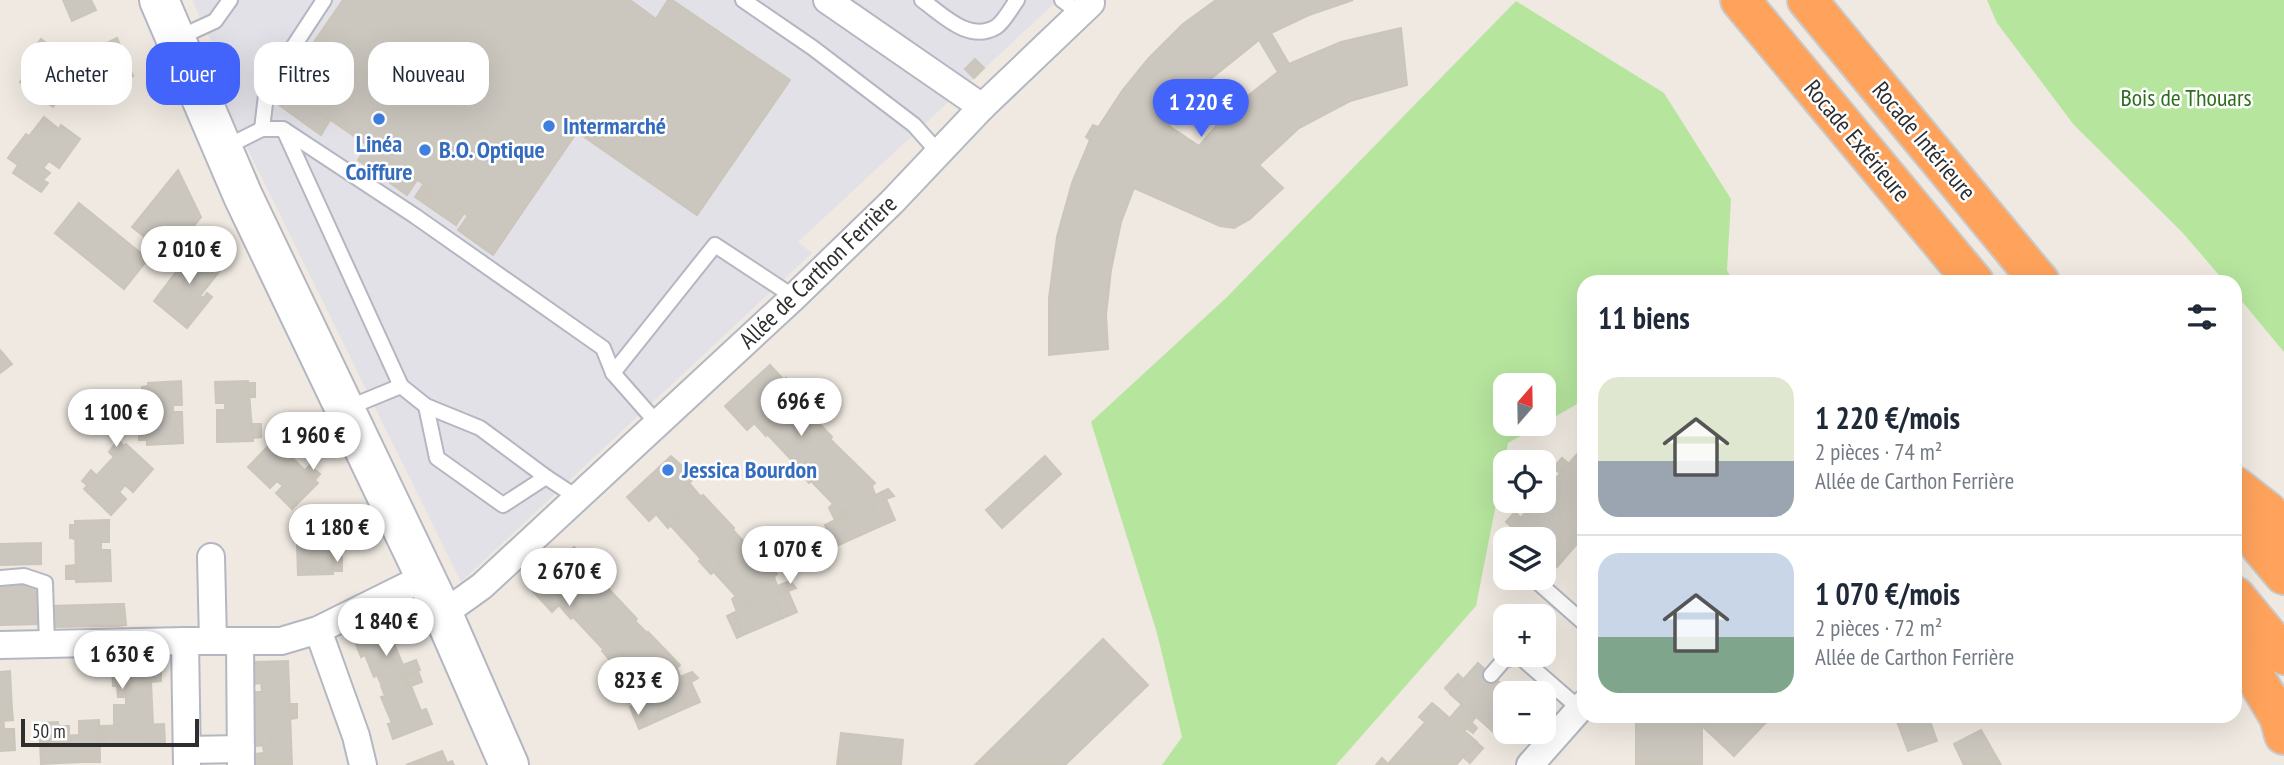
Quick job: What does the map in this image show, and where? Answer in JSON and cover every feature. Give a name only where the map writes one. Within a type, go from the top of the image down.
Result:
[{"type":"highway","name":"Rocade Extérieure","points":[[1740,0],[1968,275]]},
{"type":"highway","name":"Rocade Intérieure","points":[[1807,0],[2034,275]]},
{"type":"highway","points":[[2242,491],[2267,511],[2284,530]]},
{"type":"highway","points":[[2242,524],[2284,575]]},
{"type":"highway","points":[[2242,604],[2284,655]]},
{"type":"highway","points":[[2242,656],[2279,718],[2284,735]]},
{"type":"street","points":[[159,0],[222,149],[443,614],[509,765]]},
{"type":"street","points":[[827,0],[982,107]]},
{"type":"street","name":"Allée de Carthon Ferrière","points":[[443,614],[482,586],[794,298],[892,202],[1077,6]]},
{"type":"street","points":[[211,557],[213,641]]},
{"type":"street","points":[[0,645],[281,642],[318,630],[425,577]]},
{"type":"street","points":[[318,630],[356,736],[363,765]]},
{"type":"street","points":[[186,641],[187,758],[241,757],[240,641]]},
{"type":"street","points":[[1530,765],[1577,712]]},
{"type":"lane","points":[[177,39],[215,22],[230,0]]},
{"type":"lane","points":[[262,129],[267,87],[324,0]]},
{"type":"lane","points":[[743,0],[813,48],[914,125],[938,152]]},
{"type":"lane","points":[[922,0],[963,29],[981,32],[998,26],[1017,0]]},
{"type":"lane","points":[[222,149],[262,129],[284,129],[425,223],[603,348],[613,373],[657,423]]},
{"type":"lane","points":[[284,129],[401,386],[426,406],[480,428],[578,498]]},
{"type":"lane","points":[[613,373],[715,244],[794,298]]},
{"type":"lane","points":[[344,409],[401,386]]},
{"type":"lane","points":[[426,406],[437,458],[503,505],[546,477]]},
{"type":"lane","points":[[0,578],[24,576],[45,583],[47,644]]},
{"type":"lane","points":[[1547,590],[1577,617]]},
{"type":"lane","points":[[1491,675],[1504,660],[1519,656],[1577,702]]},
{"type":"shaded area","points":[[192,0],[1058,0],[798,242],[812,253],[461,582],[226,105],[240,105],[240,42],[211,42]]},
{"type":"green space","name":"Bois de Thouars","points":[[1987,0],[2284,0],[2284,352],[2242,301],[2242,275],[2219,275],[2182,232],[2074,125],[1997,23]]},
{"type":"green space","points":[[1516,1],[1664,93],[1731,199],[1727,270],[1730,275],[1577,275],[1577,404],[1556,416],[1556,373],[1493,373],[1493,436],[1521,436],[1508,443],[1507,450],[1493,450],[1494,513],[1476,606],[1336,765],[1162,765],[1182,737],[1157,633],[1091,422],[1226,298]]},
{"type":"building","points":[[63,0],[91,0],[96,10],[72,21]]},
{"type":"building","name":"Intermarché","points":[[343,0],[630,0],[656,19],[668,0],[672,0],[790,80],[697,215],[577,132],[493,255],[458,230],[468,216],[459,209],[454,216],[424,195],[429,188],[309,105],[354,105],[354,42],[314,42]]},
{"type":"building","points":[[1216,0],[1353,0],[1309,15],[1271,33],[1289,64],[1341,42],[1401,28],[1407,85],[1350,101],[1299,128],[1259,165],[1283,188],[1250,219],[1234,228],[1220,226],[1134,188],[1121,222],[1111,270],[1106,315],[1108,349],[1049,355],[1049,298],[1057,237],[1072,183],[1090,140],[1122,91],[1148,59],[1183,24]],"holes":[[[1259,40],[1278,72],[1230,110],[1199,146],[1169,126],[1208,81]]]},
{"type":"building","points":[[975,59],[984,68],[974,78],[965,69]]},
{"type":"building","points":[[279,105],[309,105],[330,120],[321,135]]},
{"type":"building","points":[[44,117],[59,129],[61,125],[80,139],[59,168],[49,161],[43,168],[50,173],[43,180],[48,183],[41,192],[13,173],[22,159],[13,151]]},
{"type":"building","points":[[1093,125],[1098,127],[1090,140],[1086,137]]},
{"type":"building","points":[[368,146],[417,180],[407,195],[358,160]]},
{"type":"building","points":[[13,151],[22,159],[18,165],[8,158]]},
{"type":"building","points":[[178,170],[201,217],[169,256],[132,227]]},
{"type":"building","points":[[423,185],[429,188],[424,195],[454,216],[459,209],[464,213],[456,225],[415,197]]},
{"type":"building","points":[[79,203],[148,259],[124,289],[55,233]]},
{"type":"building","points":[[202,238],[218,273],[200,296],[203,298],[207,293],[212,297],[187,328],[154,301]]},
{"type":"building","points":[[211,257],[223,267],[218,273]]},
{"type":"building","points":[[0,350],[12,364],[0,373]]},
{"type":"building","points":[[770,365],[793,386],[787,392],[875,483],[842,513],[811,481],[817,474],[806,461],[799,468],[768,435],[775,428],[763,415],[747,430],[725,406]]},
{"type":"building","points":[[181,381],[182,405],[173,405],[173,412],[182,412],[183,443],[147,445],[148,383]]},
{"type":"building","points":[[248,381],[253,441],[217,442],[217,410],[225,410],[225,403],[216,403],[215,382]]},
{"type":"building","points":[[248,383],[255,383],[255,397],[249,397]]},
{"type":"building","points":[[148,386],[149,401],[142,401],[142,387]]},
{"type":"building","points":[[763,415],[775,428],[766,436],[754,423]]},
{"type":"building","points":[[252,424],[261,424],[261,437],[253,438]]},
{"type":"building","points":[[139,427],[147,427],[147,440],[139,440]]},
{"type":"building","points":[[281,437],[291,447],[286,452],[276,443]]},
{"type":"building","points":[[118,440],[124,446],[114,457],[109,452]]},
{"type":"building","points":[[274,440],[318,483],[292,509],[276,493],[283,486],[277,481],[270,488],[248,467]]},
{"type":"building","points":[[126,444],[153,469],[133,492],[125,485],[119,492],[126,499],[111,515],[84,489]]},
{"type":"building","points":[[1577,454],[1577,544],[1557,567],[1556,527],[1513,527],[1525,513],[1556,513],[1556,478]]},
{"type":"building","points":[[671,456],[695,478],[689,483],[701,497],[703,495],[744,542],[746,541],[777,574],[744,605],[713,571],[720,565],[708,553],[701,559],[671,526],[677,519],[665,506],[649,521],[627,497]]},
{"type":"building","points":[[1045,456],[1061,474],[1002,528],[986,510]]},
{"type":"building","points":[[1562,458],[1568,463],[1560,473],[1556,470],[1556,465]]},
{"type":"building","points":[[806,461],[817,474],[809,483],[797,469]]},
{"type":"building","points":[[310,465],[320,474],[315,480],[305,470]]},
{"type":"building","points":[[91,470],[96,475],[87,485],[82,481]]},
{"type":"building","points":[[872,486],[878,503],[886,499],[895,520],[881,526],[872,504],[835,520],[829,508],[833,504],[842,513]]},
{"type":"building","points":[[888,489],[894,496],[886,499],[882,492]]},
{"type":"building","points":[[882,492],[886,499],[878,503],[875,495]]},
{"type":"building","points":[[872,504],[881,526],[841,544],[831,522]]},
{"type":"building","points":[[665,506],[677,519],[668,528],[656,514]]},
{"type":"building","points":[[1514,513],[1521,518],[1514,527],[1506,522]]},
{"type":"building","points":[[296,514],[330,514],[333,574],[298,575],[297,545],[306,545],[306,537],[297,537]]},
{"type":"building","points":[[336,517],[337,530],[331,530],[330,518]]},
{"type":"building","points":[[109,520],[109,542],[101,542],[101,550],[110,550],[111,581],[76,582],[75,521]]},
{"type":"building","points":[[831,522],[841,544],[834,547],[825,525]]},
{"type":"building","points":[[70,525],[75,525],[75,539],[70,538]]},
{"type":"building","points":[[41,543],[41,564],[0,565],[0,544]]},
{"type":"building","points":[[574,547],[598,568],[592,574],[680,665],[647,696],[616,662],[622,656],[611,644],[604,650],[573,617],[580,610],[567,597],[552,612],[530,588]]},
{"type":"building","points":[[708,553],[720,565],[711,574],[699,561]]},
{"type":"building","points":[[333,557],[342,557],[342,571],[333,571]]},
{"type":"building","points":[[76,565],[76,579],[66,579],[66,566]]},
{"type":"building","points":[[774,577],[780,594],[788,591],[797,612],[783,618],[774,596],[737,612],[732,599],[736,596],[744,605]]},
{"type":"building","points":[[790,581],[796,588],[788,591],[785,583]]},
{"type":"building","points":[[785,583],[788,591],[780,594],[777,586]]},
{"type":"building","points":[[0,585],[41,585],[41,624],[0,625]]},
{"type":"building","points":[[774,596],[783,618],[743,635],[733,613]]},
{"type":"building","points":[[567,597],[580,610],[571,619],[559,605]]},
{"type":"building","points":[[118,604],[118,626],[50,627],[50,606]]},
{"type":"building","points":[[118,604],[124,604],[126,625],[118,626]]},
{"type":"building","points":[[733,613],[743,635],[737,638],[727,616]]},
{"type":"building","points":[[393,629],[398,642],[394,644],[403,665],[416,660],[420,670],[382,686],[377,675],[374,677],[365,655],[361,657],[356,644]]},
{"type":"building","points":[[1103,639],[1148,685],[1065,765],[975,765]]},
{"type":"building","points":[[611,644],[622,656],[614,665],[602,651]]},
{"type":"building","points":[[288,661],[292,765],[255,765],[255,754],[264,753],[263,745],[270,745],[269,723],[254,723],[253,692],[262,692],[261,683],[253,684],[252,662]]},
{"type":"building","points":[[1478,663],[1498,681],[1493,681],[1493,724],[1489,728],[1450,694]]},
{"type":"building","points":[[154,664],[154,667],[161,667],[161,681],[151,682],[153,725],[114,725],[114,705],[126,705],[126,686],[113,686],[112,666]]},
{"type":"building","points":[[677,668],[683,685],[691,682],[700,702],[686,708],[677,686],[640,702],[634,690],[638,686],[647,696]]},
{"type":"building","points":[[10,671],[12,710],[3,710],[4,729],[14,729],[15,750],[0,751],[0,672]]},
{"type":"building","points":[[418,671],[422,682],[408,687],[404,677]]},
{"type":"building","points":[[692,672],[698,678],[691,682],[687,674]]},
{"type":"building","points":[[687,674],[691,682],[683,685],[680,677]]},
{"type":"building","points":[[1458,674],[1464,680],[1451,694],[1445,688]]},
{"type":"building","points":[[404,677],[408,687],[411,686],[421,711],[426,709],[432,724],[393,739],[388,724],[392,723],[381,697],[385,696],[381,686]]},
{"type":"building","points":[[117,686],[126,686],[126,697],[118,697]]},
{"type":"building","points":[[677,686],[686,708],[646,726],[636,704]]},
{"type":"building","points":[[1432,703],[1438,708],[1425,722],[1419,717]]},
{"type":"building","points":[[289,704],[297,704],[297,718],[290,719]]},
{"type":"building","points":[[636,704],[646,726],[639,729],[630,707]]},
{"type":"building","points":[[1462,704],[1476,717],[1464,731],[1450,718]]},
{"type":"building","points":[[1438,708],[1477,742],[1456,765],[1387,765]]},
{"type":"building","points":[[3,710],[12,710],[13,720],[3,721]]},
{"type":"building","points":[[99,720],[100,757],[80,757],[80,762],[41,764],[39,723],[58,722],[59,736],[79,735],[79,721]]},
{"type":"building","points":[[1471,722],[1477,728],[1473,733],[1466,728]]},
{"type":"building","points":[[254,723],[269,723],[270,745],[255,746]]},
{"type":"building","points":[[1636,723],[1765,723],[1734,756],[1702,726],[1702,764],[1636,764]]},
{"type":"building","points":[[1898,723],[1931,723],[1937,741],[1908,751]]},
{"type":"building","points":[[164,724],[165,743],[105,745],[104,726]]},
{"type":"building","points":[[58,726],[69,726],[69,735],[59,736]]},
{"type":"building","points":[[99,726],[104,726],[105,745],[100,746]]},
{"type":"building","points":[[1981,730],[2001,765],[1964,765],[1954,744]]},
{"type":"building","points":[[841,733],[903,740],[901,765],[837,765]]},
{"type":"building","points":[[1476,742],[1483,748],[1470,763],[1463,757]]},
{"type":"building","points":[[442,751],[447,763],[452,761],[454,765],[406,765]]},
{"type":"building","points":[[80,757],[100,757],[100,762],[80,762]]},
{"type":"building","points":[[1382,758],[1388,764],[1376,765]]},
{"type":"place","name":"Linéa Coiffure","points":[[379,119]]},
{"type":"place","name":"Intermarché","points":[[549,126]]},
{"type":"place","name":"B.O. Optique","points":[[425,150]]},
{"type":"place","name":"Jessica Bourdon","points":[[668,470]]}]
